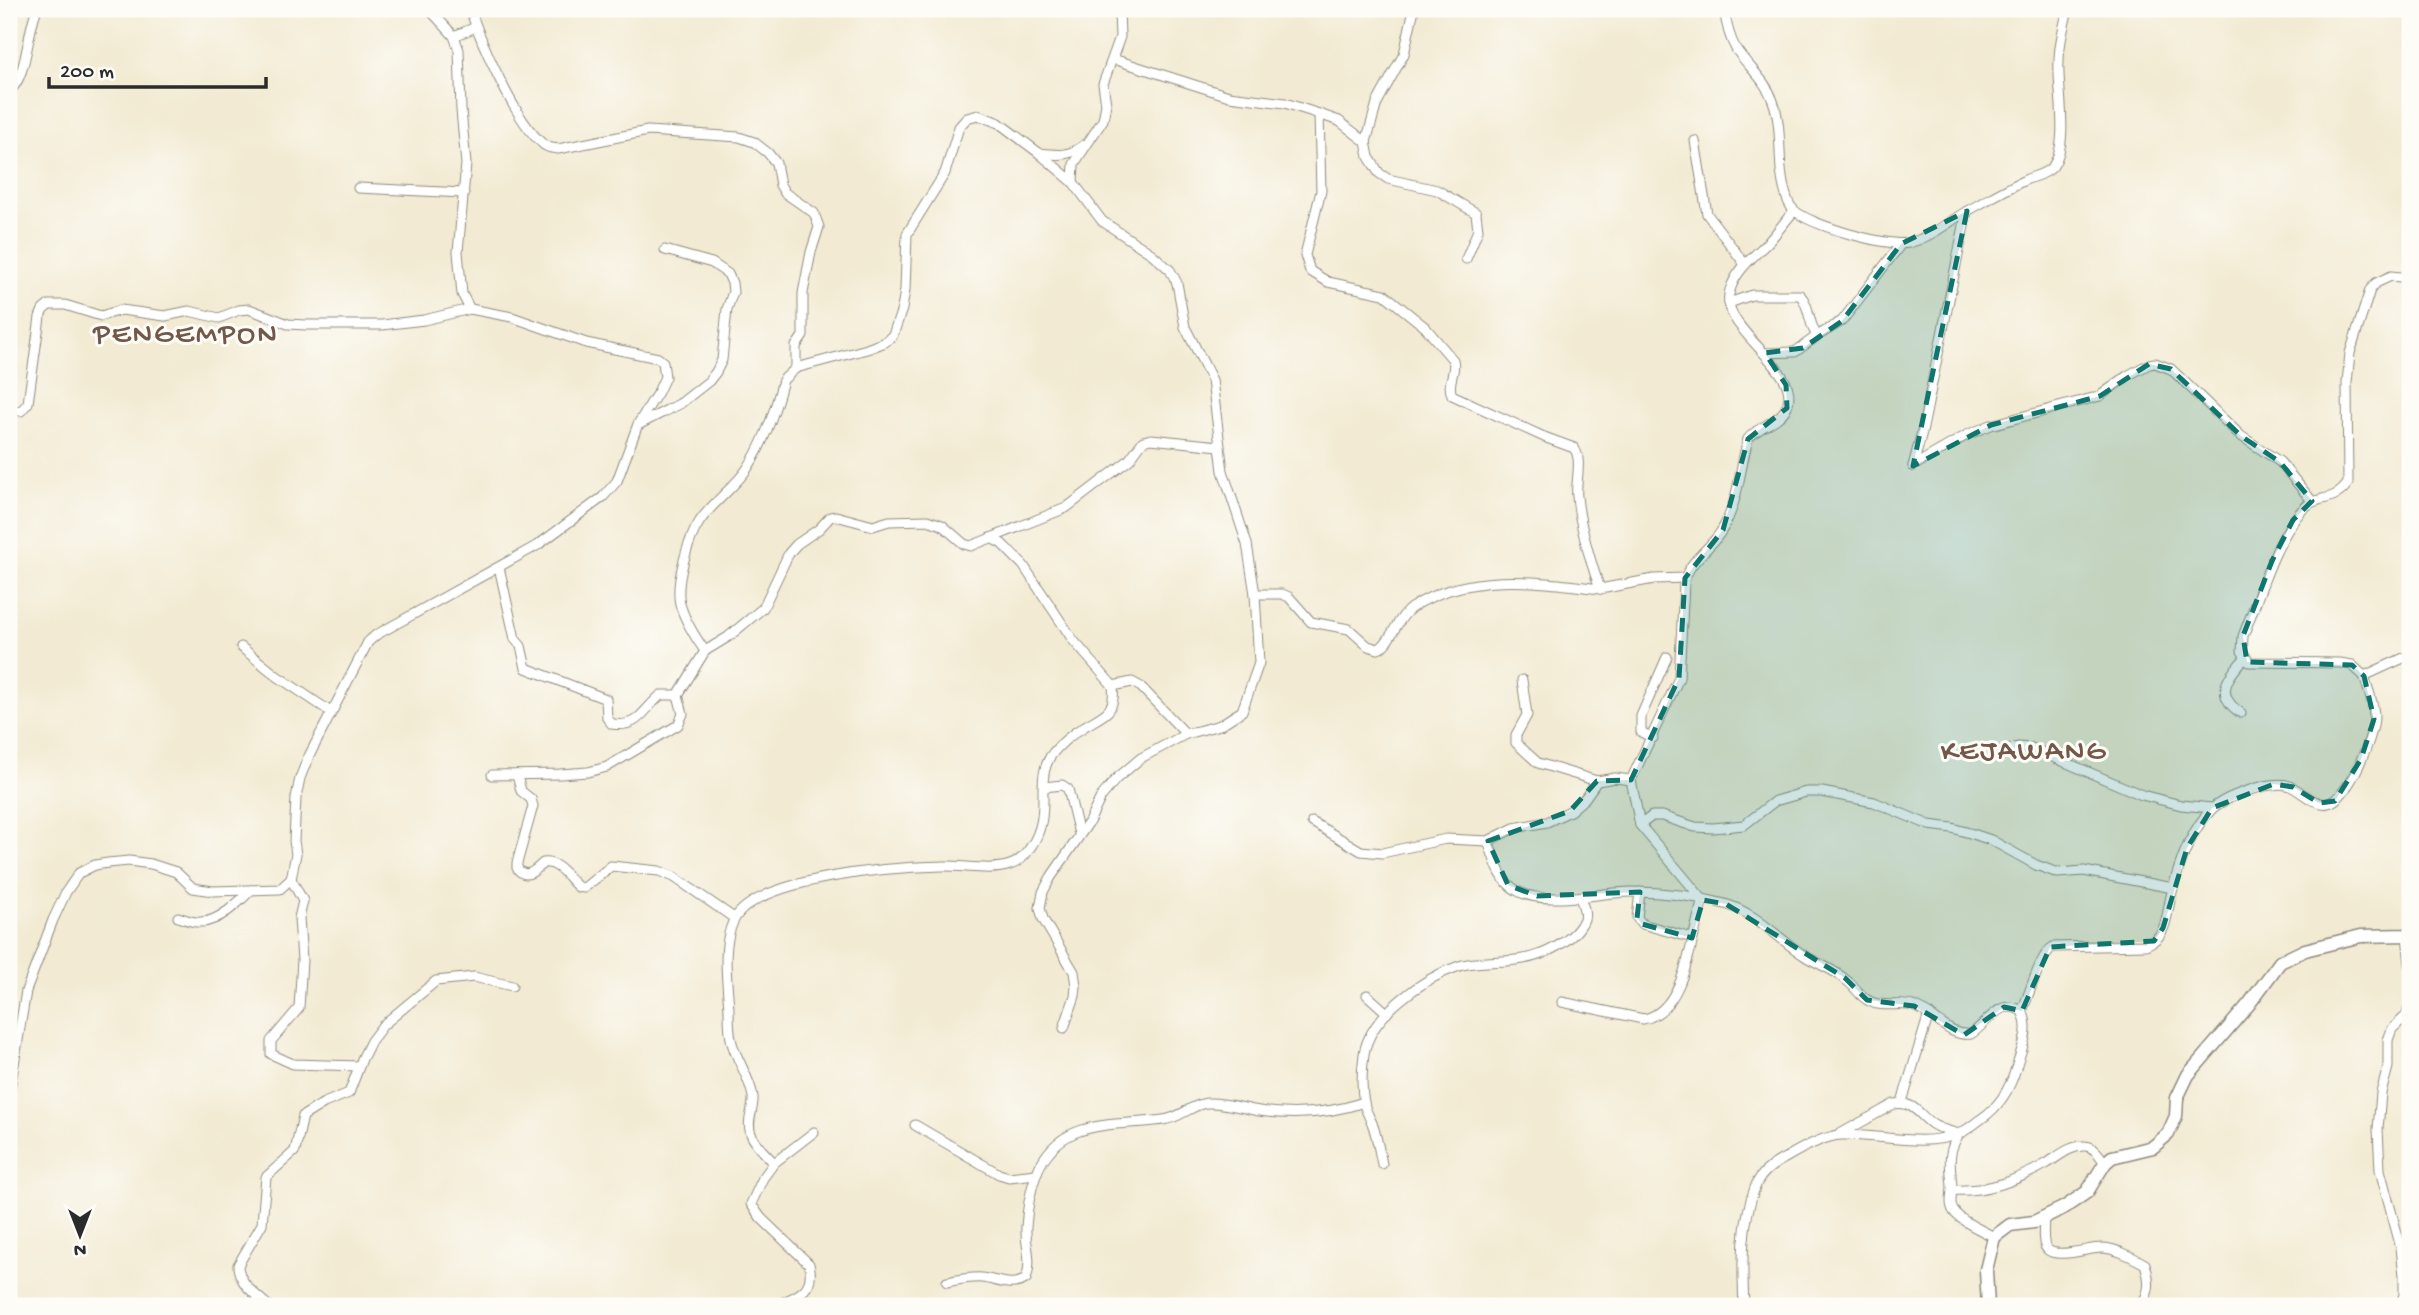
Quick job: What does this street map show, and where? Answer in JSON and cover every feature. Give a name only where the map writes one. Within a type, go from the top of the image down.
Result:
[{"type":"street","points":[[9,91],[18,82],[30,27],[37,9]]},
{"type":"street","points":[[429,9],[454,36],[459,50],[466,164],[458,252],[462,294],[470,309]]},
{"type":"street","points":[[470,9],[476,27],[527,127],[549,148],[558,149],[648,131],[739,137],[754,142],[768,153],[776,163],[780,185],[785,193],[814,213],[819,227],[803,292],[803,335],[796,346],[796,368]]},
{"type":"street","points":[[1073,182],[1072,168],[1104,120],[1106,104],[1103,84],[1120,37],[1119,9]]},
{"type":"street","points":[[1414,9],[1404,54],[1377,103],[1366,142],[1369,158],[1379,173],[1388,179],[1437,190],[1476,213],[1478,230],[1466,259]]},
{"type":"street","points":[[1724,9],[1730,37],[1737,50],[1764,83],[1772,98],[1778,117],[1786,196],[1794,211],[1831,229],[1901,244],[1931,233],[1967,211],[2047,171],[2053,165],[2060,145],[2059,60],[2068,9]]},
{"type":"street","points":[[454,36],[476,27]]},
{"type":"street","points":[[1113,59],[1229,96],[1285,103],[1339,121],[1366,142]]},
{"type":"street","points":[[1318,114],[1321,191],[1305,255],[1310,271],[1328,282],[1384,294],[1425,327],[1455,367],[1449,388],[1452,395],[1574,448],[1578,457],[1579,513],[1600,589]]},
{"type":"street","points":[[705,651],[690,627],[681,604],[680,589],[684,562],[700,521],[745,472],[756,455],[768,430],[783,380],[796,368],[867,349],[894,335],[905,290],[907,234],[945,173],[959,127],[967,118],[978,115],[999,123],[1073,182],[1102,221],[1152,254],[1170,271],[1177,283],[1185,327],[1212,380],[1223,471],[1247,544],[1255,594],[1259,663],[1242,711],[1220,725],[1186,734],[1141,758],[1116,779],[1101,797],[1089,822],[1043,892],[1040,908],[1042,919],[1074,972],[1076,996],[1064,1028]]},
{"type":"street","points":[[1039,153],[1060,156],[1071,154],[1090,139]]},
{"type":"street","points":[[1695,141],[1707,214],[1744,263]]},
{"type":"street","points":[[358,188],[464,192]]},
{"type":"street","points":[[1703,900],[1640,825],[1631,780],[1679,678],[1687,572],[1715,541],[1730,515],[1748,439],[1755,430],[1780,416],[1787,408],[1789,397],[1786,385],[1765,352],[1732,317],[1729,291],[1744,263],[1770,239],[1794,211]]},
{"type":"street","points":[[1967,211],[1913,466],[1967,435],[1991,425],[2100,396],[2127,376],[2155,363],[2171,369],[2241,436],[2280,462],[2312,501]]},
{"type":"street","points":[[1765,352],[1795,352],[1842,321],[1901,244]]},
{"type":"street","points":[[638,424],[681,402],[709,382],[722,360],[727,310],[733,292],[727,274],[712,262],[665,250]]},
{"type":"street","points":[[1994,754],[2018,747],[2032,748],[2142,795],[2181,805],[2212,808],[2257,788],[2274,784],[2292,787],[2319,803],[2327,803],[2340,797],[2371,735],[2373,708],[2364,676],[2352,665],[2340,663],[2249,663],[2242,651],[2243,636],[2283,537],[2293,520],[2312,501],[2336,496],[2348,483],[2347,383],[2350,353],[2370,290],[2382,278],[2410,278]]},
{"type":"street","points":[[1729,303],[1752,295],[1800,295],[1805,301],[1810,325],[1817,336]]},
{"type":"street","points":[[9,410],[21,411],[29,404],[43,310],[49,305],[65,304],[101,316],[121,310],[165,316],[189,311],[219,318],[249,309],[288,324],[306,325],[382,325],[424,320],[470,309],[512,317],[586,343],[658,358],[663,362],[665,377],[638,424],[617,481],[603,497],[538,545],[376,635],[369,642],[331,712],[300,778],[296,798],[296,854],[291,879],[279,889],[202,891],[193,888],[167,867],[140,862],[95,865],[79,873],[66,892],[53,920],[26,990],[9,1095]]},
{"type":"street","points":[[492,775],[588,772],[622,760],[678,725],[683,714],[678,695],[705,651],[728,637],[763,608],[789,553],[797,544],[819,530],[830,517],[836,516],[873,526],[889,521],[928,520],[942,525],[964,544],[971,546],[1066,508],[1129,460],[1143,441],[1151,439],[1219,446]]},
{"type":"street","points":[[774,1163],[751,1135],[748,1126],[753,1096],[729,1031],[727,951],[734,918],[753,900],[842,873],[942,866],[1009,866],[1025,856],[1040,831],[1045,807],[1044,773],[1051,756],[1079,729],[1109,710],[1114,695],[1113,686],[1073,640],[1023,565],[1001,543],[990,538]]},
{"type":"street","points":[[499,567],[515,639],[521,646],[526,668],[606,699],[607,718],[612,724],[625,724],[645,714],[661,695],[678,695]]},
{"type":"street","points":[[1255,594],[1282,594],[1289,597],[1311,622],[1349,629],[1368,646],[1378,649],[1386,643],[1397,620],[1406,611],[1453,588],[1515,581],[1600,589],[1654,579],[1685,578]]},
{"type":"street","points":[[241,647],[303,695],[331,712]]},
{"type":"street","points":[[2364,676],[2410,654]]},
{"type":"street","points":[[1653,738],[1641,732],[1641,716],[1667,657]]},
{"type":"street","points":[[2241,713],[2232,707],[2227,699],[2226,683],[2228,676],[2245,658]]},
{"type":"street","points":[[1522,680],[1527,715],[1516,735],[1517,743],[1538,763],[1597,781],[1615,778],[1631,780]]},
{"type":"street","points":[[1113,686],[1132,682],[1141,687],[1186,734]]},
{"type":"street","points":[[517,775],[521,791],[531,799],[533,806],[517,863],[517,868],[522,873],[535,871],[543,863],[550,862],[558,865],[578,887],[584,888],[611,866],[659,871],[674,877],[734,918]]},
{"type":"street","points":[[1312,822],[1361,851],[1382,853],[1446,839],[1488,841],[1514,828],[1547,822],[1570,811],[1585,798],[1597,781]]},
{"type":"street","points":[[1044,787],[1062,786],[1068,789],[1079,834]]},
{"type":"street","points":[[1640,825],[1652,816],[1662,816],[1695,827],[1744,825],[1775,801],[1806,792],[1822,792],[1874,803],[1929,825],[1952,828],[1991,840],[2036,865],[2058,873],[2084,871],[2173,888]]},
{"type":"street","points":[[2022,1012],[2042,958],[2048,949],[2146,945],[2154,941],[2164,928],[2173,888],[2187,848],[2212,808]]},
{"type":"street","points":[[1488,841],[1499,873],[1508,885],[1519,893],[1580,898],[1608,893],[1640,892],[1703,900],[1742,910],[1765,924],[1802,954],[1845,978],[1867,1000],[1876,1004],[1914,1006],[1952,1031],[1964,1035],[1977,1031],[1997,1010],[2004,1007],[2011,1006],[2022,1012],[2026,1019],[2025,1040],[2011,1085],[2000,1102],[1986,1116],[1959,1134],[1938,1139],[1839,1135]]},
{"type":"street","points":[[291,879],[303,901],[299,918],[302,960],[299,1008],[271,1041],[271,1054],[297,1065],[359,1066]]},
{"type":"street","points":[[178,917],[198,922],[208,921],[233,907],[251,890]]},
{"type":"street","points":[[1640,892],[1637,919],[1642,923],[1692,938]]},
{"type":"street","points":[[1382,1164],[1364,1102],[1364,1053],[1373,1031],[1387,1013],[1416,988],[1438,975],[1461,966],[1522,960],[1553,948],[1574,933],[1584,918],[1580,898]]},
{"type":"street","points":[[1562,1002],[1643,1019],[1655,1017],[1666,1008],[1678,988],[1703,900]]},
{"type":"street","points":[[1988,1306],[1986,1270],[1994,1237],[2010,1225],[2044,1218],[2087,1192],[2105,1163],[2112,1157],[2153,1147],[2168,1134],[2176,1116],[2177,1098],[2188,1075],[2249,1004],[2280,962],[2305,950],[2361,936],[2409,934],[2410,965]]},
{"type":"street","points":[[269,1306],[244,1283],[237,1270],[262,1224],[266,1177],[295,1151],[303,1116],[324,1103],[349,1093],[371,1041],[383,1025],[436,981],[474,976],[512,986]]},
{"type":"street","points":[[1367,995],[1387,1013]]},
{"type":"street","points":[[2401,1306],[2407,1294],[2401,1248],[2380,1170],[2378,1129],[2381,1093],[2388,1067],[2388,1040],[2392,1029],[2407,1015],[2410,1000]]},
{"type":"street","points":[[1902,1102],[1929,1014]]},
{"type":"street","points":[[947,1282],[982,1279],[1018,1284],[1026,1279],[1030,1261],[1026,1228],[1036,1174],[1052,1149],[1066,1137],[1085,1127],[1162,1121],[1180,1117],[1193,1106],[1206,1103],[1282,1114],[1307,1114],[1364,1102]]},
{"type":"street","points":[[1744,1306],[1745,1241],[1751,1202],[1757,1182],[1765,1171],[1806,1147],[1839,1135],[1902,1102],[1911,1104],[1942,1130],[1959,1134]]},
{"type":"street","points":[[915,1125],[999,1174],[1009,1177],[1036,1174]]},
{"type":"street","points":[[774,1306],[805,1290],[811,1282],[811,1273],[809,1264],[761,1218],[752,1206],[752,1201],[774,1163],[814,1132]]},
{"type":"street","points":[[1959,1134],[1949,1165],[1952,1209],[1957,1216],[1994,1237]]},
{"type":"street","points":[[1952,1190],[1968,1191],[1998,1186],[2026,1175],[2068,1150],[2083,1145],[2091,1147],[2105,1163]]},
{"type":"street","points":[[2044,1218],[2045,1246],[2048,1250],[2064,1252],[2101,1247],[2116,1250],[2145,1264],[2149,1285],[2147,1295],[2140,1306]]},
{"type":"highlighted area","points":[[1967,211],[1913,466],[1991,425],[2100,396],[2149,364],[2171,369],[2241,436],[2280,462],[2312,501],[2293,520],[2272,561],[2243,636],[2247,662],[2352,665],[2364,676],[2374,719],[2361,759],[2335,801],[2319,803],[2293,787],[2274,784],[2212,808],[2187,848],[2163,928],[2154,941],[2050,947],[2022,1011],[2004,1007],[1964,1035],[1914,1006],[1867,1000],[1845,978],[1726,904],[1703,900],[1692,938],[1642,924],[1637,918],[1640,892],[1537,896],[1508,885],[1488,841],[1570,811],[1597,781],[1631,780],[1679,678],[1685,578],[1723,530],[1748,439],[1787,408],[1786,385],[1765,353],[1803,348],[1842,321],[1901,244]]},
{"type":"district","name":"PENGEMPON","points":[[186,336]]},
{"type":"district","name":"KEJAWANG","points":[[2024,753]]}]
